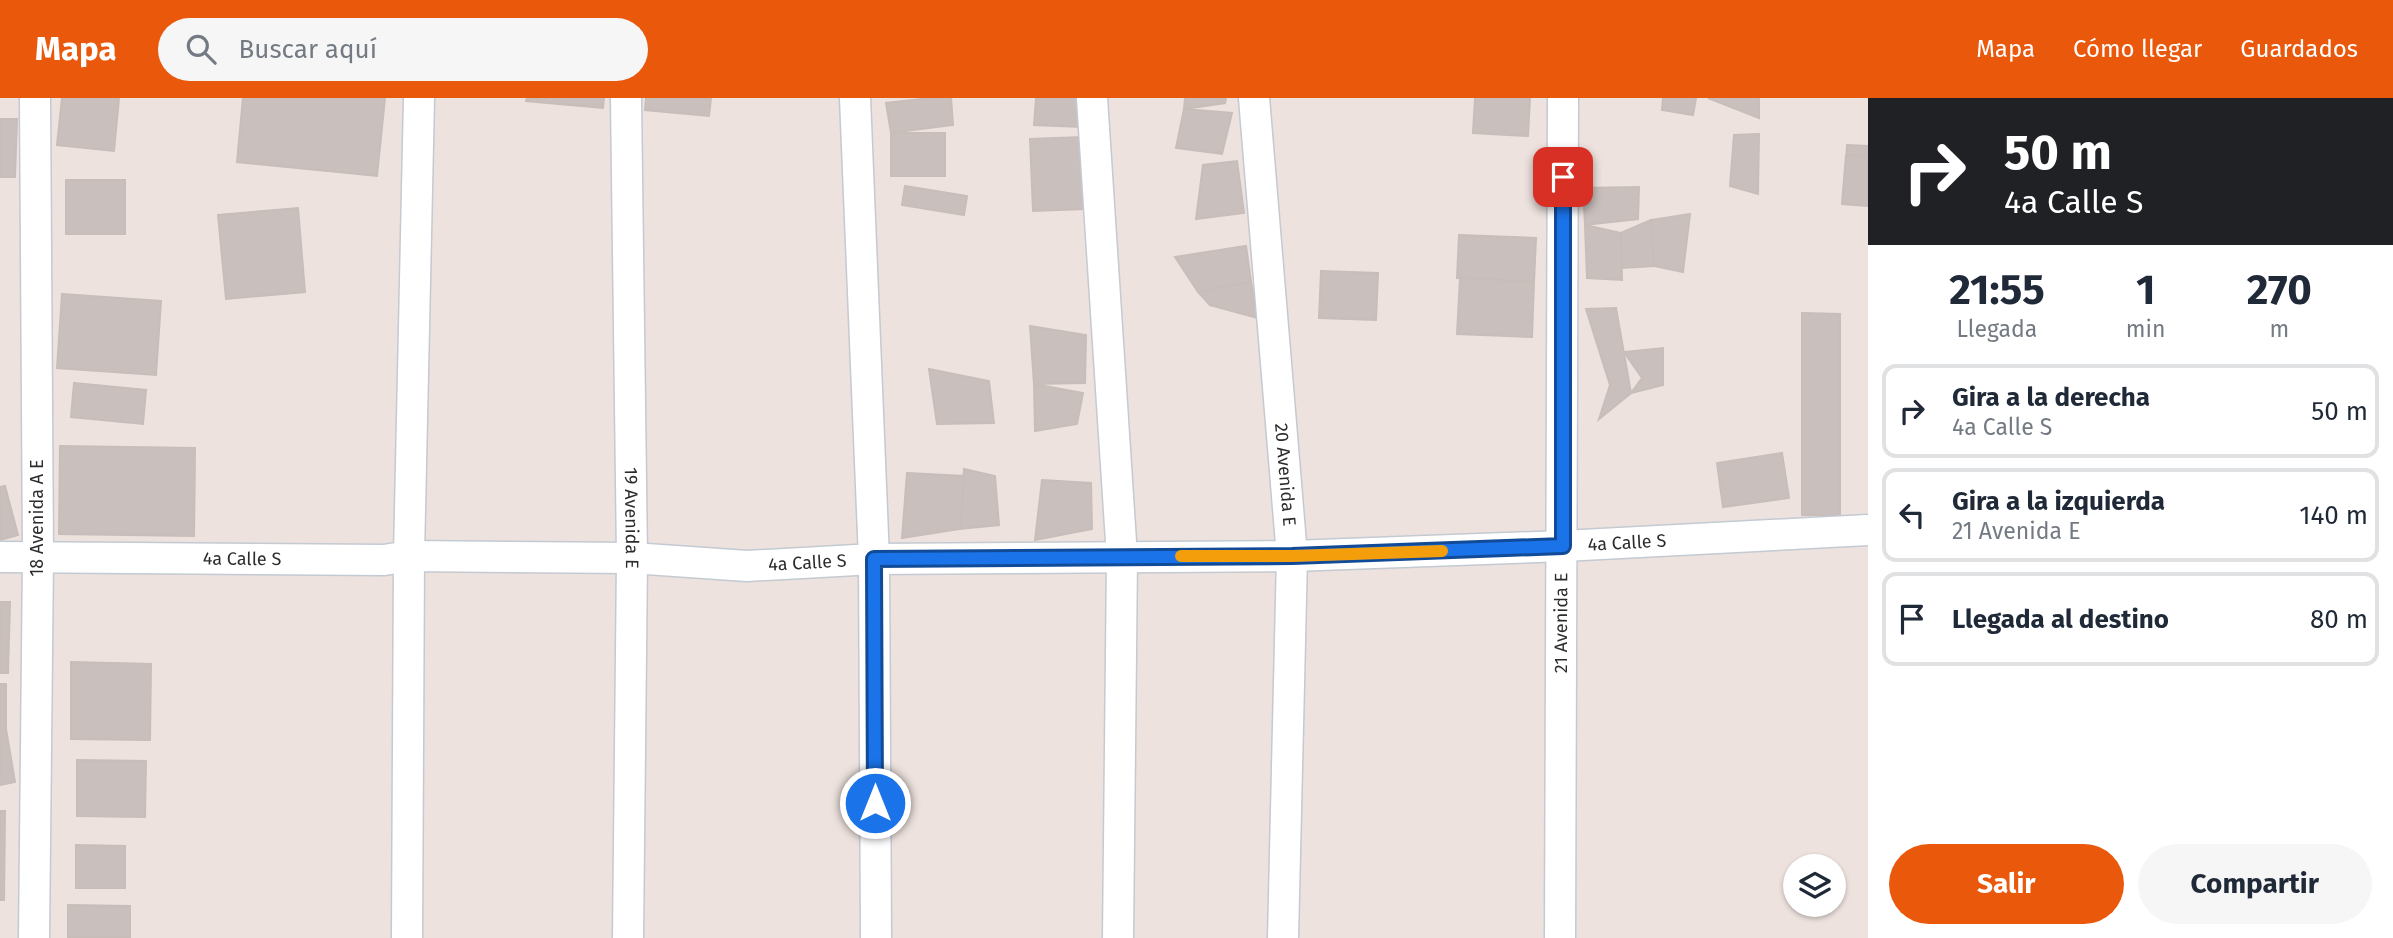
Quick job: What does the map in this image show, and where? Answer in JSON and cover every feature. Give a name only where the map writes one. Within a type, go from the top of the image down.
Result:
[{"type":"street","name":"18 Avenida A E","points":[[34,938],[38,557],[35,98]]},
{"type":"street","points":[[407,938],[409,556],[419,98]]},
{"type":"street","name":"19 Avenida E","points":[[626,98],[632,558],[628,938]]},
{"type":"street","points":[[855,98],[874,559],[876,938]]},
{"type":"street","points":[[1092,98],[1122,557],[1118,938]]},
{"type":"street","name":"20 Avenida E","points":[[1254,98],[1292,556],[1283,938]]},
{"type":"street","name":"21 Avenida E","points":[[1560,938],[1563,98]]},
{"type":"street","name":"4a Calle S","points":[[0,557],[384,560],[409,556],[632,558],[747,566],[874,559],[1292,556],[1563,546],[1868,530]]},
{"type":"building","points":[[62,98],[119,98],[114,151],[57,145]]},
{"type":"building","points":[[243,98],[385,98],[377,176],[237,162]]},
{"type":"building","points":[[527,98],[604,98],[603,108],[526,101]]},
{"type":"building","points":[[646,98],[711,98],[709,116],[645,110]]},
{"type":"building","points":[[951,98],[953,125],[891,133],[886,103]]},
{"type":"building","points":[[1036,98],[1082,98],[1081,127],[1034,125]]},
{"type":"building","points":[[1185,98],[1226,98],[1225,103],[1184,109]]},
{"type":"building","points":[[1475,98],[1530,98],[1528,136],[1473,133]]},
{"type":"building","points":[[1663,98],[1696,98],[1693,115],[1662,110]]},
{"type":"building","points":[[1708,98],[1759,98],[1759,118]]},
{"type":"building","points":[[1184,109],[1232,113],[1222,154],[1176,148]]},
{"type":"building","points":[[0,119],[17,119],[15,177],[0,177]]},
{"type":"building","points":[[891,133],[945,133],[945,176],[891,176]]},
{"type":"building","points":[[1759,134],[1758,194],[1730,186],[1734,135]]},
{"type":"building","points":[[1082,137],[1085,209],[1033,211],[1030,139]]},
{"type":"building","points":[[1847,145],[1868,146],[1868,204],[1844,203]]},
{"type":"building","points":[[1846,155],[1868,156],[1868,206],[1842,204]]},
{"type":"building","points":[[1237,161],[1244,213],[1196,219],[1203,165]]},
{"type":"building","points":[[66,180],[125,180],[125,234],[66,234]]},
{"type":"building","points":[[905,186],[967,196],[964,215],[902,205]]},
{"type":"building","points":[[1639,187],[1638,219],[1585,225],[1583,188]]},
{"type":"building","points":[[298,208],[305,292],[226,299],[218,215]]},
{"type":"building","points":[[1690,214],[1683,272],[1654,266],[1651,220]]},
{"type":"building","points":[[1651,220],[1654,266],[1622,268],[1621,233]]},
{"type":"building","points":[[1585,225],[1621,233],[1622,280],[1587,278]]},
{"type":"building","points":[[1459,235],[1536,238],[1534,282],[1457,278]]},
{"type":"building","points":[[1246,246],[1251,282],[1198,292],[1175,257]]},
{"type":"building","points":[[1321,271],[1378,273],[1376,320],[1319,318]]},
{"type":"building","points":[[1460,278],[1534,282],[1532,337],[1457,334]]},
{"type":"building","points":[[1251,282],[1258,318],[1210,305],[1198,292]]},
{"type":"building","points":[[62,294],[161,301],[156,375],[57,368]]},
{"type":"building","points":[[1616,308],[1631,393],[1599,419],[1610,385],[1586,309]]},
{"type":"building","points":[[1802,313],[1840,314],[1840,515],[1802,515]]},
{"type":"building","points":[[1030,326],[1086,335],[1085,383],[1034,384]]},
{"type":"building","points":[[1663,348],[1663,385],[1631,393],[1642,378],[1624,352]]},
{"type":"building","points":[[929,369],[989,381],[994,423],[937,424]]},
{"type":"building","points":[[74,383],[146,390],[143,424],[71,417]]},
{"type":"building","points":[[1034,384],[1083,393],[1077,424],[1035,431]]},
{"type":"building","points":[[60,446],[195,448],[194,536],[59,534]]},
{"type":"building","points":[[1782,453],[1789,498],[1723,507],[1717,463]]},
{"type":"building","points":[[964,469],[995,476],[999,525],[960,529]]},
{"type":"building","points":[[907,473],[964,476],[960,529],[902,538]]},
{"type":"building","points":[[1042,480],[1091,483],[1092,529],[1035,540]]},
{"type":"building","points":[[5,486],[18,535],[0,540],[0,487]]},
{"type":"building","points":[[0,602],[10,602],[8,673],[0,673]]},
{"type":"building","points":[[71,662],[151,664],[150,740],[71,739]]},
{"type":"building","points":[[0,684],[6,684],[6,729],[0,730]]},
{"type":"building","points":[[6,729],[15,782],[0,785],[0,730]]},
{"type":"building","points":[[77,760],[146,761],[145,817],[77,816]]},
{"type":"building","points":[[0,811],[5,811],[4,900],[0,900]]},
{"type":"building","points":[[76,845],[125,846],[125,888],[76,888]]},
{"type":"building","points":[[68,905],[130,906],[130,938],[68,938]]},
{"type":"slow traffic","points":[[1181,556],[1292,556],[1442,551]]},
{"type":"route","points":[[875,803],[874,559],[1292,556],[1563,546],[1563,177]]}]
